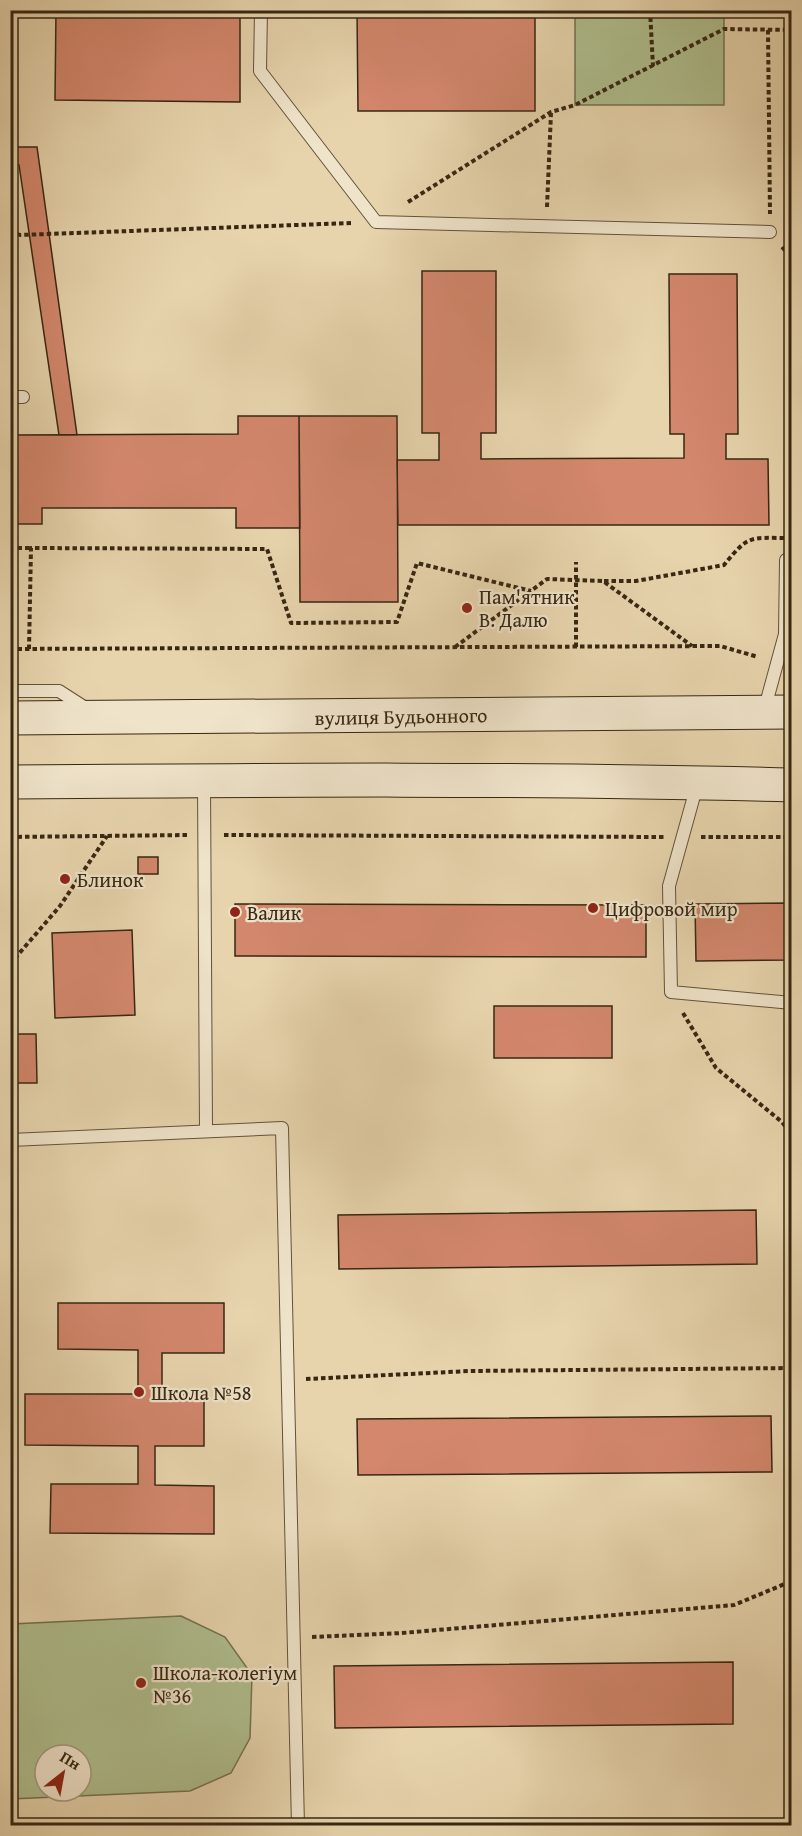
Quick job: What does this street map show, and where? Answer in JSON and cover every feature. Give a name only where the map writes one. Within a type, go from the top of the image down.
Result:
[{"type":"main road","name":"вулиця Будьонного","points":[[10,718],[778,712]]},
{"type":"main road","points":[[10,782],[792,785]]},
{"type":"lane","points":[[261,10],[260,71],[376,222],[770,232]]},
{"type":"lane","points":[[778,712],[777,663],[788,634],[786,560],[792,560]]},
{"type":"lane","points":[[10,691],[58,691],[101,718]]},
{"type":"lane","points":[[204,781],[206,1131]]},
{"type":"lane","points":[[698,783],[669,886],[671,992],[792,1003]]},
{"type":"lane","points":[[10,1140],[282,1128],[298,1826]]},
{"type":"path","points":[[650,10],[653,66]]},
{"type":"path","points":[[10,231],[20,235],[376,222],[551,112],[575,105],[724,29],[792,30]]},
{"type":"path","points":[[768,29],[770,232],[792,258]]},
{"type":"path","points":[[547,226],[551,112]]},
{"type":"path","points":[[454,647],[547,579],[636,581],[724,565],[739,546],[753,538],[792,538]]},
{"type":"path","points":[[10,548],[267,549],[291,623],[397,622],[417,563],[531,591]]},
{"type":"path","points":[[29,649],[31,548]]},
{"type":"path","points":[[576,562],[576,647]]},
{"type":"path","points":[[603,581],[692,646]]},
{"type":"path","points":[[10,649],[720,646],[777,663]]},
{"type":"path","points":[[10,837],[205,835],[792,837]]},
{"type":"path","points":[[10,964],[60,906],[108,836]]},
{"type":"path","points":[[671,992],[716,1068],[782,1122],[792,1135]]},
{"type":"path","points":[[288,1380],[470,1371],[792,1368]]},
{"type":"path","points":[[294,1638],[402,1633],[734,1605],[792,1581]]},
{"type":"green space","points":[[575,11],[724,11],[724,105],[575,105]]},
{"type":"green space","name":"Школа-колегіум №36","points":[[181,1616],[225,1637],[252,1675],[250,1738],[231,1773],[190,1791],[93,1795],[93,1743],[33,1743],[33,1798],[11,1799],[11,1624]]},
{"type":"building","points":[[56,10],[240,10],[240,102],[55,100]]},
{"type":"building","points":[[357,10],[535,10],[535,111],[358,111]]},
{"type":"building","points":[[10,147],[37,147],[77,435],[59,435],[19,165],[10,165]]},
{"type":"building","points":[[422,271],[496,271],[496,433],[481,433],[481,459],[684,458],[684,434],[670,434],[669,274],[737,274],[738,434],[726,434],[726,459],[768,459],[769,525],[398,525],[397,460],[439,460],[439,433],[422,433]]},
{"type":"building","points":[[238,416],[299,416],[300,528],[236,528],[236,508],[42,508],[42,524],[10,524],[10,435],[238,434]]},
{"type":"building","points":[[299,416],[397,416],[398,602],[300,602]]},
{"type":"building","points":[[138,857],[158,857],[158,874],[138,874]]},
{"type":"building","points":[[792,903],[792,960],[696,961],[695,904]]},
{"type":"building","points":[[235,904],[646,905],[646,957],[235,956]]},
{"type":"building","points":[[132,930],[135,1015],[55,1018],[52,933]]},
{"type":"building","points":[[494,1006],[612,1006],[612,1058],[494,1058]]},
{"type":"building","points":[[10,1034],[36,1034],[37,1083],[10,1083]]},
{"type":"building","points":[[756,1210],[757,1264],[339,1269],[338,1215]]},
{"type":"building","points":[[58,1303],[224,1303],[224,1353],[162,1353],[162,1395],[204,1394],[204,1446],[155,1446],[155,1485],[214,1486],[214,1534],[50,1533],[51,1484],[138,1484],[138,1446],[25,1445],[25,1394],[138,1394],[138,1350],[58,1349]]},
{"type":"building","points":[[771,1416],[772,1472],[358,1475],[357,1419]]},
{"type":"building","points":[[733,1662],[733,1724],[335,1728],[334,1666]]},
{"type":"place","name":"Пам'ятник В. Далю","points":[[467,608]]},
{"type":"place","name":"Блинок","points":[[65,879]]},
{"type":"place","name":"Цифровой мир","points":[[593,908]]},
{"type":"place","name":"Валик","points":[[235,912]]},
{"type":"place","name":"Школа №58","points":[[139,1392]]},
{"type":"place","name":"Школа-колегіум №36","points":[[141,1683]]}]
